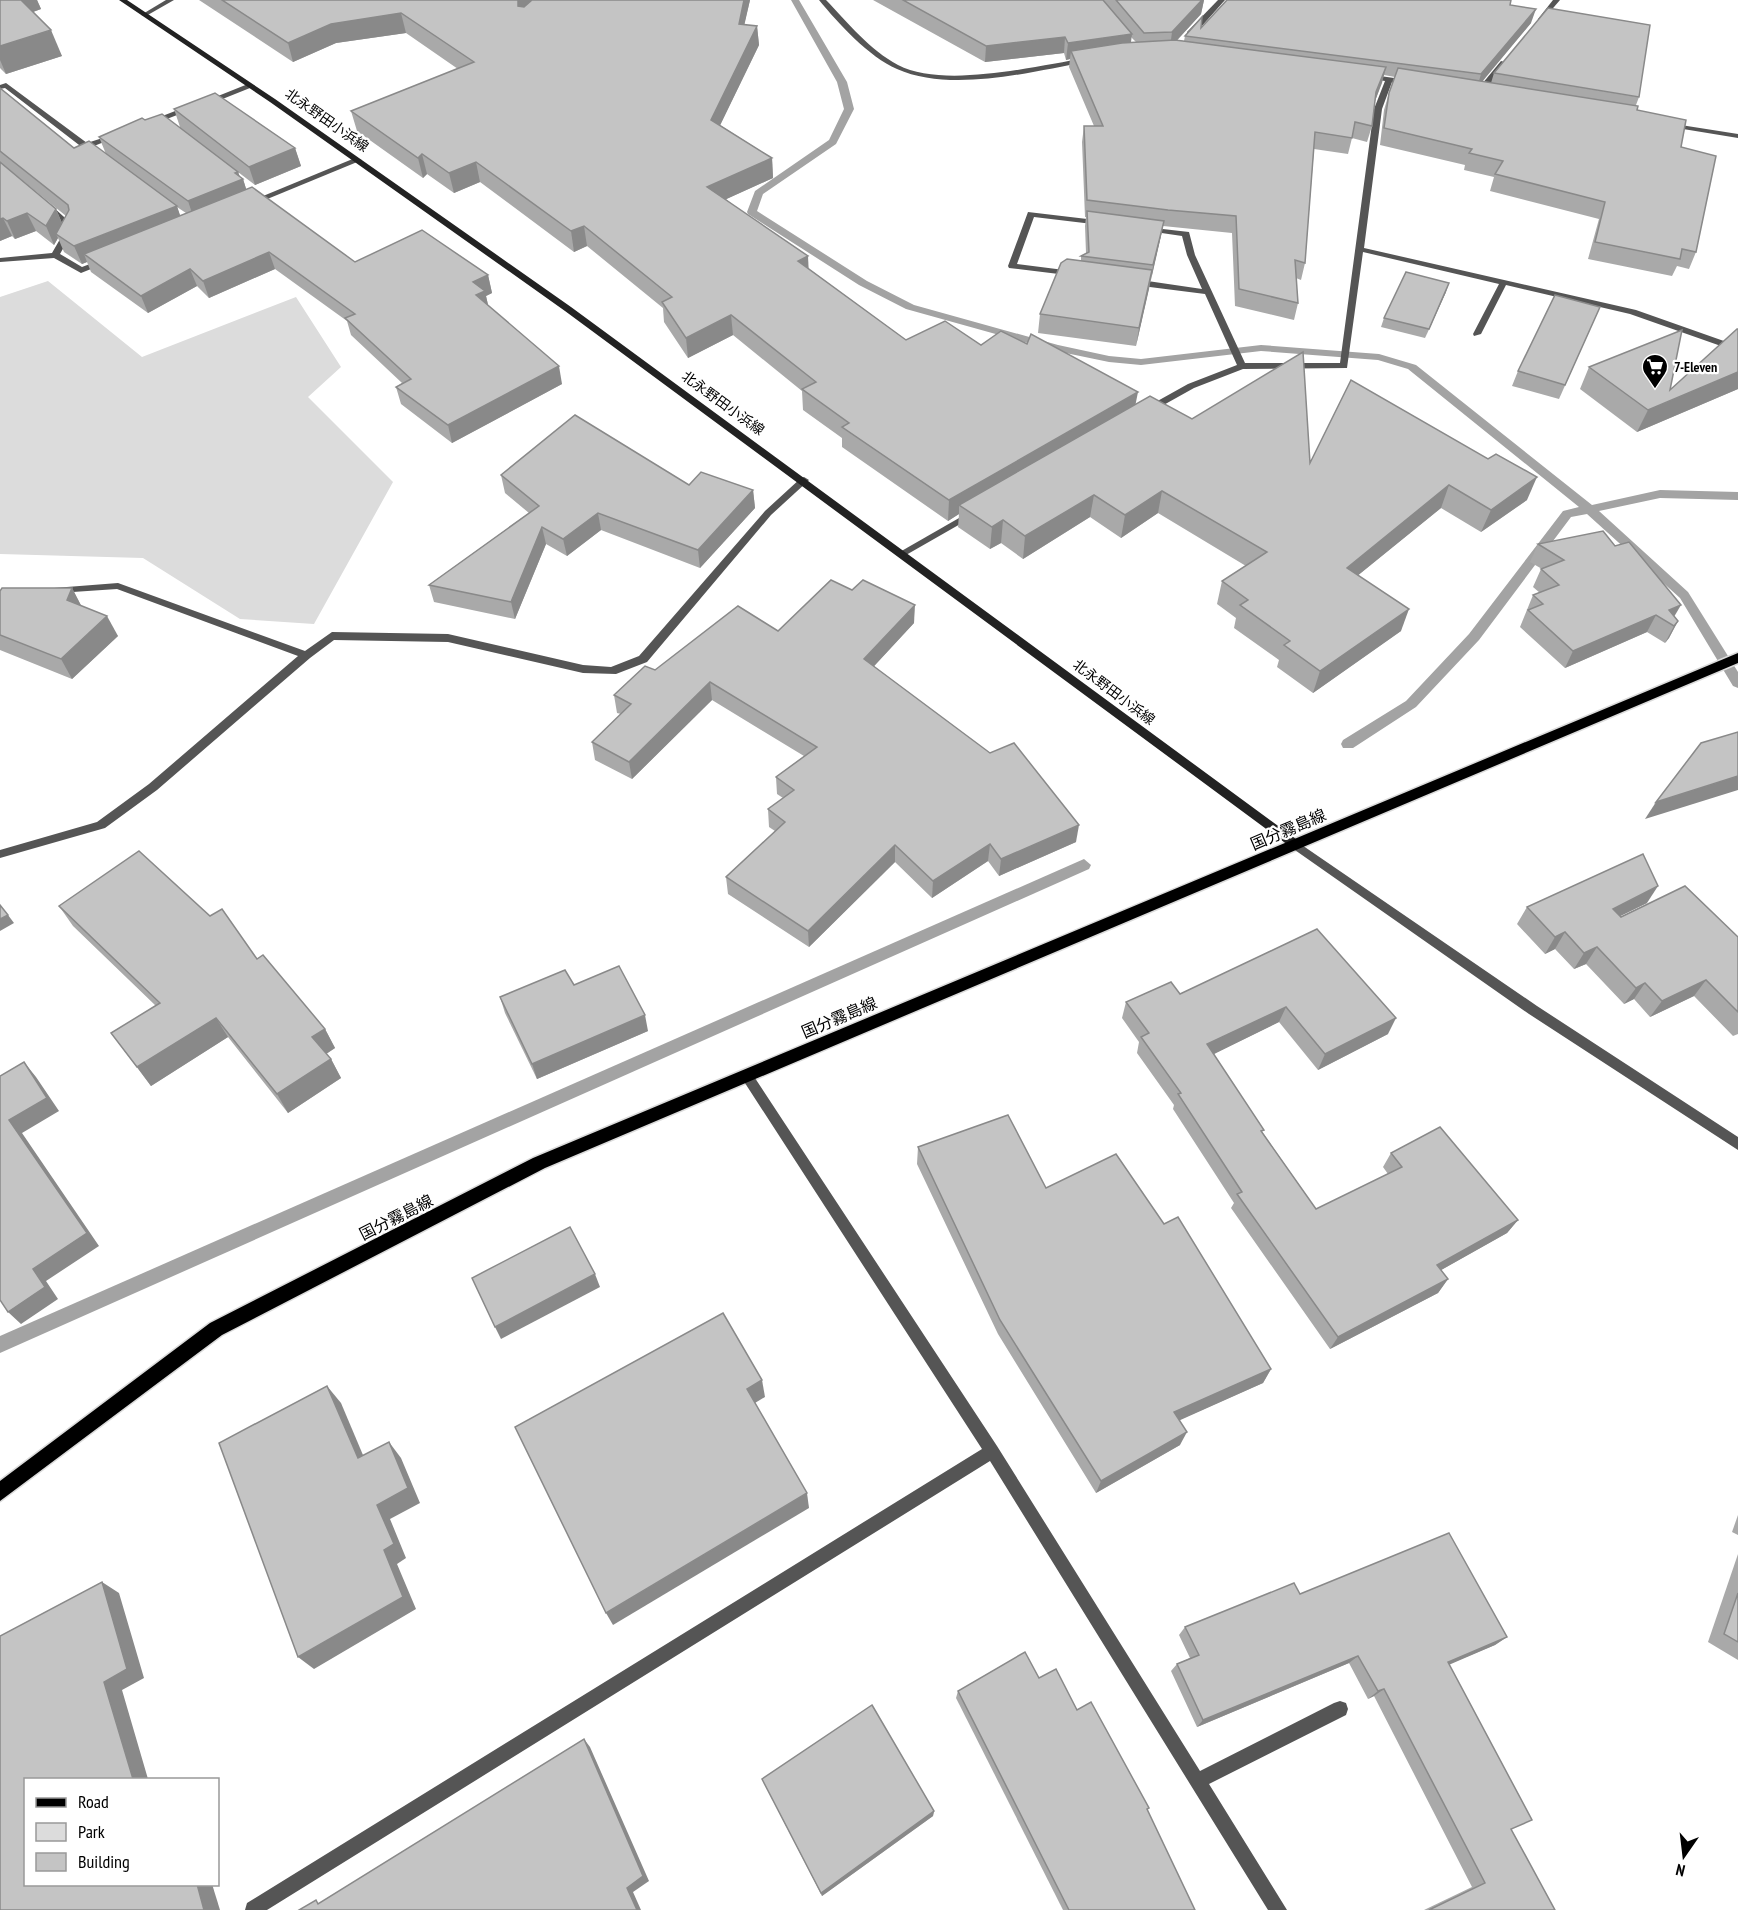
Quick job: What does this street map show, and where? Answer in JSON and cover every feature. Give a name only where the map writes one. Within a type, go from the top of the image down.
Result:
[{"type":"main road","name":"北永野田小浜線","points":[[122,0],[358,160],[804,480],[1296,845]]},
{"type":"main road","name":"国分霧島線","points":[[0,1492],[216,1329],[539,1164],[1738,658]]},
{"type":"street","points":[[144,15],[171,0]]},
{"type":"street","points":[[822,0],[844,23],[897,67],[919,76],[999,74],[1098,58]]},
{"type":"street","points":[[1181,44],[1222,0]]},
{"type":"street","points":[[1530,31],[1557,0]]},
{"type":"street","points":[[1480,92],[1509,57]]},
{"type":"street","points":[[1365,76],[1419,83]]},
{"type":"street","points":[[1142,413],[1191,386],[1242,366],[1344,366],[1346,336],[1378,109],[1389,79]]},
{"type":"street","points":[[0,87],[6,85],[95,153]]},
{"type":"street","points":[[140,127],[251,86]]},
{"type":"street","points":[[1470,90],[1491,94]]},
{"type":"street","points":[[161,119],[170,126]]},
{"type":"street","points":[[1658,122],[1738,136]]},
{"type":"street","points":[[86,146],[129,130]]},
{"type":"street","points":[[243,206],[358,160]]},
{"type":"street","points":[[254,190],[263,198]]},
{"type":"street","points":[[44,204],[71,227],[55,255]]},
{"type":"street","points":[[1081,276],[1012,267],[1031,214],[1108,224]]},
{"type":"street","points":[[1142,229],[1186,234],[1191,255],[1225,334],[1242,366]]},
{"type":"street","points":[[1359,249],[1633,312],[1738,349]]},
{"type":"street","points":[[2,257],[55,255],[81,270],[112,258]]},
{"type":"street","points":[[1127,282],[1207,292]]},
{"type":"street","points":[[1477,334],[1504,282]]},
{"type":"street","points":[[0,854],[101,825],[153,787],[306,655],[332,636],[448,638],[583,669],[612,671],[643,659],[768,513],[804,480]]},
{"type":"street","points":[[903,553],[981,508]]},
{"type":"street","points":[[43,591],[118,586],[306,655]]},
{"type":"street","points":[[1296,845],[1533,1010],[1738,1144]]},
{"type":"street","points":[[747,1076],[992,1451],[1278,1910]]},
{"type":"street","points":[[253,1909],[992,1451]]},
{"type":"street","points":[[1197,1781],[1340,1709]]},
{"type":"green space","points":[[48,281],[142,357],[296,297],[341,367],[308,397],[393,482],[314,624],[240,619],[143,558],[0,554],[0,297]]},
{"type":"building","points":[[0,0],[21,0],[51,30],[0,46]]},
{"type":"building","points":[[222,0],[519,0],[518,6],[524,7],[532,0],[744,0],[739,24],[757,26],[711,120],[772,158],[707,187],[808,256],[798,261],[906,340],[945,321],[981,345],[1001,331],[1027,344],[1031,334],[1138,392],[949,500],[842,427],[849,423],[802,389],[816,382],[731,315],[686,338],[662,302],[672,297],[584,226],[571,231],[476,162],[449,173],[422,154],[418,158],[351,111],[474,62],[401,13],[331,24],[288,43]]},
{"type":"building","points":[[903,0],[1103,0],[1132,34],[1068,43],[1065,37],[986,46]]},
{"type":"building","points":[[1116,0],[1202,0],[1172,32],[1144,33]]},
{"type":"building","points":[[1227,0],[1511,0],[1510,5],[1536,9],[1481,74],[1185,36],[1202,17],[1201,28]]},
{"type":"building","points":[[1548,8],[1650,25],[1639,97],[1494,73]]},
{"type":"building","points":[[1175,40],[1386,67],[1376,92],[1372,126],[1355,122],[1352,138],[1315,132],[1305,263],[1295,260],[1298,303],[1239,289],[1236,216],[1087,200],[1084,126],[1103,126],[1071,51],[1122,43]]},
{"type":"building","points":[[1398,68],[1638,106],[1637,110],[1686,120],[1681,147],[1716,156],[1696,252],[1682,249],[1680,259],[1595,242],[1605,202],[1495,174],[1503,161],[1469,153],[1472,149],[1384,128],[1389,93]]},
{"type":"building","points":[[0,88],[74,148],[89,141],[177,206],[74,246],[56,234],[69,210],[68,205],[0,151]]},
{"type":"building","points":[[215,93],[295,148],[249,167],[174,109]]},
{"type":"building","points":[[162,114],[238,172],[235,173],[243,179],[188,201],[99,137],[142,118],[145,120]]},
{"type":"building","points":[[0,162],[56,209],[46,226],[27,213],[7,221],[0,219]]},
{"type":"building","points":[[252,187],[355,262],[422,230],[488,275],[473,282],[485,291],[476,295],[559,366],[448,425],[396,387],[411,379],[345,318],[355,314],[269,252],[203,281],[190,269],[141,296],[84,254]]},
{"type":"building","points":[[1087,211],[1164,221],[1153,265],[1081,256],[1089,252]]},
{"type":"building","points":[[1067,259],[1152,270],[1139,328],[1040,314],[1061,263]]},
{"type":"building","points":[[1406,272],[1449,283],[1429,329],[1384,318]]},
{"type":"building","points":[[1555,295],[1600,307],[1565,385],[1518,371]]},
{"type":"building","points":[[1737,329],[1738,372],[1648,410],[1589,367],[1682,330],[1670,390]]},
{"type":"building","points":[[1303,352],[1310,463],[1351,380],[1488,459],[1496,454],[1537,477],[1491,510],[1449,485],[1347,568],[1409,609],[1320,671],[1284,645],[1290,641],[1240,605],[1248,600],[1222,581],[1267,552],[1162,491],[1125,515],[1094,495],[1025,536],[1003,520],[992,527],[959,505],[1150,396],[1192,419]]},
{"type":"building","points":[[575,415],[689,485],[701,472],[753,490],[698,550],[598,513],[563,539],[542,527],[511,602],[429,585],[539,506],[501,475]]},
{"type":"building","points":[[1603,531],[1615,546],[1629,542],[1681,605],[1669,610],[1678,621],[1674,626],[1656,615],[1573,651],[1528,610],[1543,604],[1533,595],[1559,585],[1541,569],[1564,560],[1538,544]]},
{"type":"building","points":[[831,580],[852,590],[863,580],[915,605],[864,659],[990,753],[1014,743],[1079,825],[1001,859],[990,844],[933,881],[895,845],[808,931],[726,877],[785,822],[768,809],[794,790],[776,777],[817,747],[710,682],[629,762],[592,742],[631,704],[614,695],[645,666],[655,670],[738,606],[778,631]]},
{"type":"building","points":[[2,588],[72,588],[67,600],[107,616],[61,659],[0,635],[0,591]]},
{"type":"building","points":[[1738,732],[1738,776],[1656,802],[1701,743]]},
{"type":"building","points":[[139,851],[210,916],[222,909],[257,959],[263,955],[325,1029],[312,1037],[331,1059],[277,1094],[216,1018],[137,1067],[111,1033],[160,1003],[59,906]]},
{"type":"building","points":[[1643,854],[1658,886],[1613,909],[1621,917],[1685,886],[1738,937],[1738,1012],[1706,980],[1662,1001],[1645,983],[1636,988],[1597,947],[1584,953],[1565,932],[1555,937],[1527,907]]},
{"type":"building","points":[[0,905],[8,915],[0,919]]},
{"type":"building","points":[[1317,929],[1396,1018],[1325,1054],[1286,1007],[1207,1044],[1264,1130],[1261,1131],[1316,1209],[1402,1167],[1391,1153],[1440,1127],[1518,1220],[1437,1265],[1448,1279],[1338,1337],[1237,1194],[1242,1192],[1178,1094],[1181,1093],[1141,1037],[1149,1033],[1126,1002],[1171,982],[1180,994]]},
{"type":"building","points":[[619,966],[645,1015],[532,1064],[500,997],[565,970],[574,985]]},
{"type":"building","points":[[24,1062],[47,1098],[9,1120],[87,1233],[33,1269],[45,1287],[8,1312],[0,1300],[0,1076]]},
{"type":"building","points":[[1008,1115],[1046,1188],[1116,1154],[1164,1224],[1178,1217],[1271,1369],[1174,1412],[1187,1432],[1101,1481],[1000,1320],[918,1147]]},
{"type":"building","points":[[570,1227],[595,1274],[495,1327],[472,1278]]},
{"type":"building","points":[[723,1313],[762,1380],[747,1389],[807,1493],[606,1613],[515,1427]]},
{"type":"building","points":[[327,1386],[358,1458],[389,1442],[408,1488],[377,1505],[394,1544],[384,1550],[403,1597],[298,1657],[219,1443]]},
{"type":"building","points":[[1449,1533],[1507,1637],[1448,1662],[1532,1820],[1511,1829],[1555,1910],[1429,1910],[1485,1883],[1384,1689],[1378,1691],[1358,1656],[1203,1720],[1177,1664],[1199,1655],[1185,1627],[1294,1583],[1300,1594]]},
{"type":"building","points":[[102,1582],[127,1669],[104,1682],[133,1778],[24,1778],[24,1886],[198,1886],[204,1910],[0,1910],[0,1636]]},
{"type":"building","points":[[1738,1593],[1738,1642],[1724,1634]]},
{"type":"building","points":[[1025,1652],[1039,1678],[1056,1669],[1077,1710],[1091,1702],[1149,1808],[1147,1809],[1195,1910],[1069,1910],[958,1691]]},
{"type":"building","points":[[872,1705],[934,1811],[821,1893],[762,1779]]},
{"type":"building","points":[[584,1739],[643,1876],[627,1888],[637,1910],[299,1910],[316,1900],[318,1904]]},
{"type":"waterway","points":[[795,0],[842,82],[849,109],[833,142],[759,193],[752,212],[863,283],[910,307],[1056,348],[1109,359],[1141,362],[1261,348],[1379,357],[1412,367],[1589,509]]},
{"type":"waterway","points":[[1589,509],[1660,494],[1738,496]]},
{"type":"waterway","points":[[1348,744],[1411,704],[1474,637],[1567,514],[1589,509]]},
{"type":"waterway","points":[[1589,509],[1684,595],[1738,683]]},
{"type":"waterway","points":[[0,1345],[1084,865]]},
{"type":"place","name":"7-Eleven","points":[[1655,390]]}]
